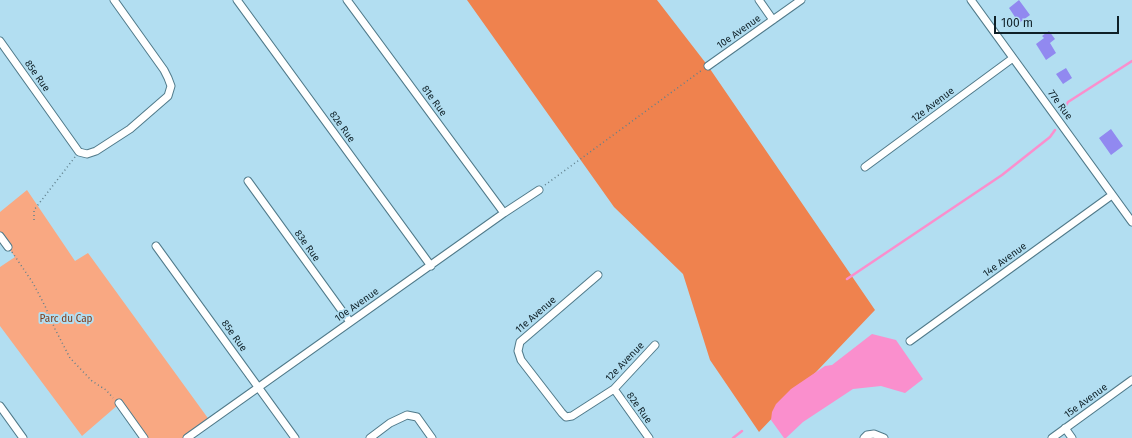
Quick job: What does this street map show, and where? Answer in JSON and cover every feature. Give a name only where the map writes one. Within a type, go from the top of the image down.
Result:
[{"type":"street","points":[[79,152],[86,154],[96,152],[130,129],[168,96],[171,86],[164,70],[114,0]]},
{"type":"street","name":"82e Rue","points":[[238,0],[431,266]]},
{"type":"street","name":"81e Rue","points":[[348,0],[504,213]]},
{"type":"street","points":[[759,0],[773,20]]},
{"type":"street","name":"10e Avenue","points":[[708,66],[801,0]]},
{"type":"street","name":"77e Rue","points":[[971,0],[1132,222]]},
{"type":"street","name":"85e Rue","points":[[0,41],[79,152]]},
{"type":"street","name":"12e Avenue","points":[[865,167],[1013,58]]},
{"type":"street","name":"83e Rue","points":[[248,181],[350,322]]},
{"type":"street","name":"10e Avenue","points":[[187,438],[504,213],[539,190]]},
{"type":"street","name":"14e Avenue","points":[[910,341],[1112,195]]},
{"type":"street","points":[[0,236],[8,247]]},
{"type":"street","name":"85e Rue","points":[[156,246],[259,386],[295,438]]},
{"type":"street","name":"11e Avenue","points":[[566,417],[521,360],[518,351],[520,342],[598,276]]},
{"type":"street","name":"12e Avenue","points":[[566,417],[572,416],[614,389],[655,344]]},
{"type":"street","name":"15e Avenue","points":[[1052,438],[1132,380]]},
{"type":"street","name":"82e Rue","points":[[614,389],[649,438]]},
{"type":"street","points":[[119,403],[144,438]]},
{"type":"street","points":[[0,406],[23,438]]},
{"type":"street","points":[[370,438],[390,423],[407,415],[416,417],[432,438]]},
{"type":"street","points":[[1065,428],[1072,438]]},
{"type":"street","points":[[864,438],[867,435],[874,434],[884,438]]},
{"type":"path","points":[[539,190],[708,66]]},
{"type":"path","points":[[34,220],[34,210],[79,152]]},
{"type":"path","points":[[8,247],[24,267],[33,283],[70,358],[92,381],[106,390],[119,403]]},
{"type":"green space","name":"Parc du Cap","points":[[27,190],[75,261],[88,253],[210,421],[187,438],[144,438],[119,404],[82,436],[0,326],[0,267],[15,257],[0,236],[0,212]]},
{"type":"shaded area","points":[[467,0],[657,0],[708,66],[875,310],[759,432],[710,360],[683,274],[614,207]]},
{"type":"shaded area","points":[[872,334],[896,340],[923,379],[905,393],[881,386],[853,389],[803,422],[786,438],[784,438],[771,420],[772,412],[776,404],[791,389],[825,366],[832,365]]},
{"type":"building","points":[[1019,0],[1030,15],[1019,23],[1009,8]]},
{"type":"building","points":[[1049,31],[1055,39],[1050,43],[1056,53],[1046,60],[1036,44],[1044,38],[1042,36]]},
{"type":"building","points":[[1066,68],[1072,78],[1063,84],[1056,74]]},
{"type":"building","points":[[1111,129],[1123,146],[1111,155],[1099,138]]},
{"type":"waterway","points":[[1062,113],[1068,102],[1132,61]]},
{"type":"waterway","points":[[847,279],[1002,175],[1050,137],[1055,130]]},
{"type":"waterway","points":[[733,438],[742,431]]}]
